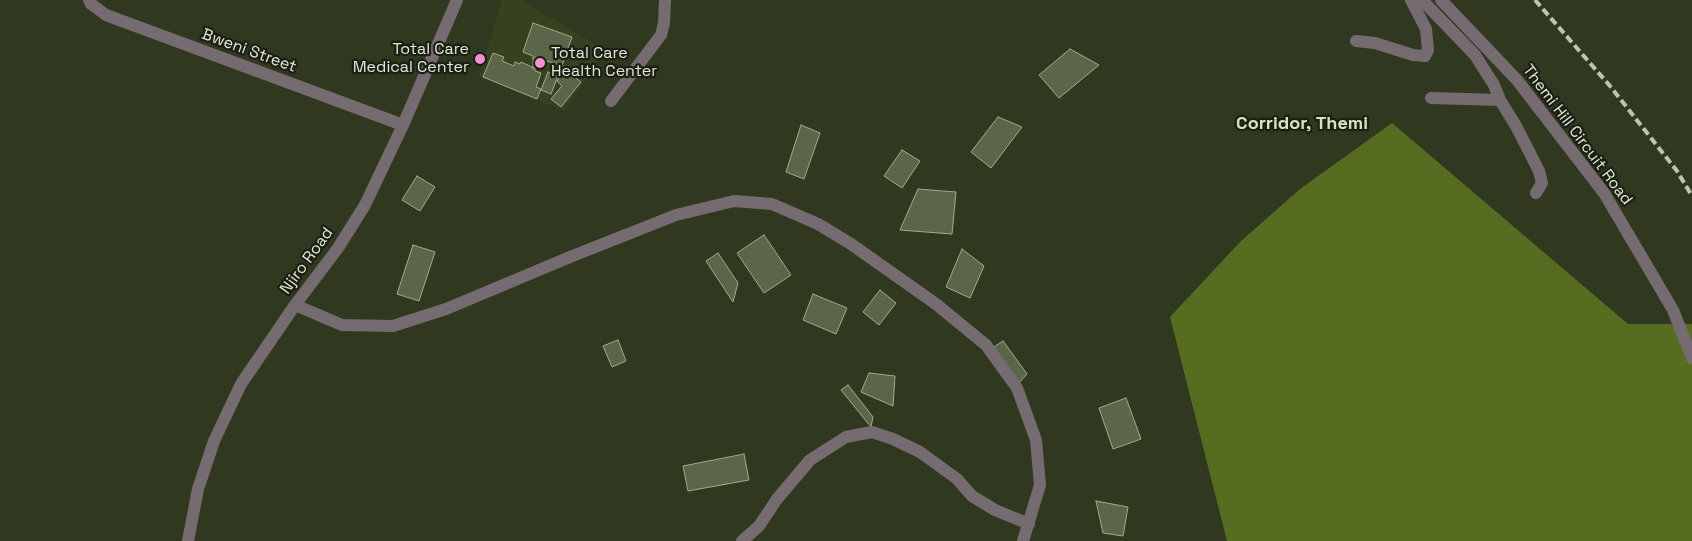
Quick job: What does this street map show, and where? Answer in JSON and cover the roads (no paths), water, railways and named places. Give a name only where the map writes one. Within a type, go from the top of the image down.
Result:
[{"type":"street","name":"Bweni Street","points":[[89,0],[91,4],[106,15],[403,125]]},
{"type":"street","name":"Njiro Road","points":[[188,541],[198,489],[214,441],[241,384],[295,305],[338,248],[365,205],[403,125],[457,0]]},
{"type":"street","points":[[611,101],[661,35],[664,23],[665,0]]},
{"type":"street","points":[[1356,41],[1375,43],[1413,55],[1423,56],[1427,54],[1426,29],[1411,0]]},
{"type":"street","points":[[1422,0],[1475,55],[1494,84],[1500,100],[1516,126],[1539,171],[1542,183],[1536,193]]},
{"type":"street","name":"Themi Hill Circuit Road","points":[[1441,0],[1517,80],[1604,193],[1673,310],[1692,358]]},
{"type":"street","points":[[1431,98],[1500,100]]},
{"type":"street","points":[[295,305],[342,325],[393,326],[446,308],[676,215],[734,201],[772,204],[818,224],[851,244],[936,304],[986,345],[1017,388],[1036,440],[1040,485],[1023,541]]},
{"type":"street","points":[[742,541],[759,526],[810,460],[846,437],[872,432],[893,439],[920,452],[957,479],[972,496],[995,510],[1029,524]]},
{"type":"railway","points":[[1535,0],[1610,86],[1677,171],[1692,196]]},
{"type":"place","name":"Total Care Medical Center","points":[[480,59]]},
{"type":"place","name":"Total Care Health Center","points":[[540,63]]},
{"type":"district","name":"Corridor, Themi","points":[[1302,124]]}]
